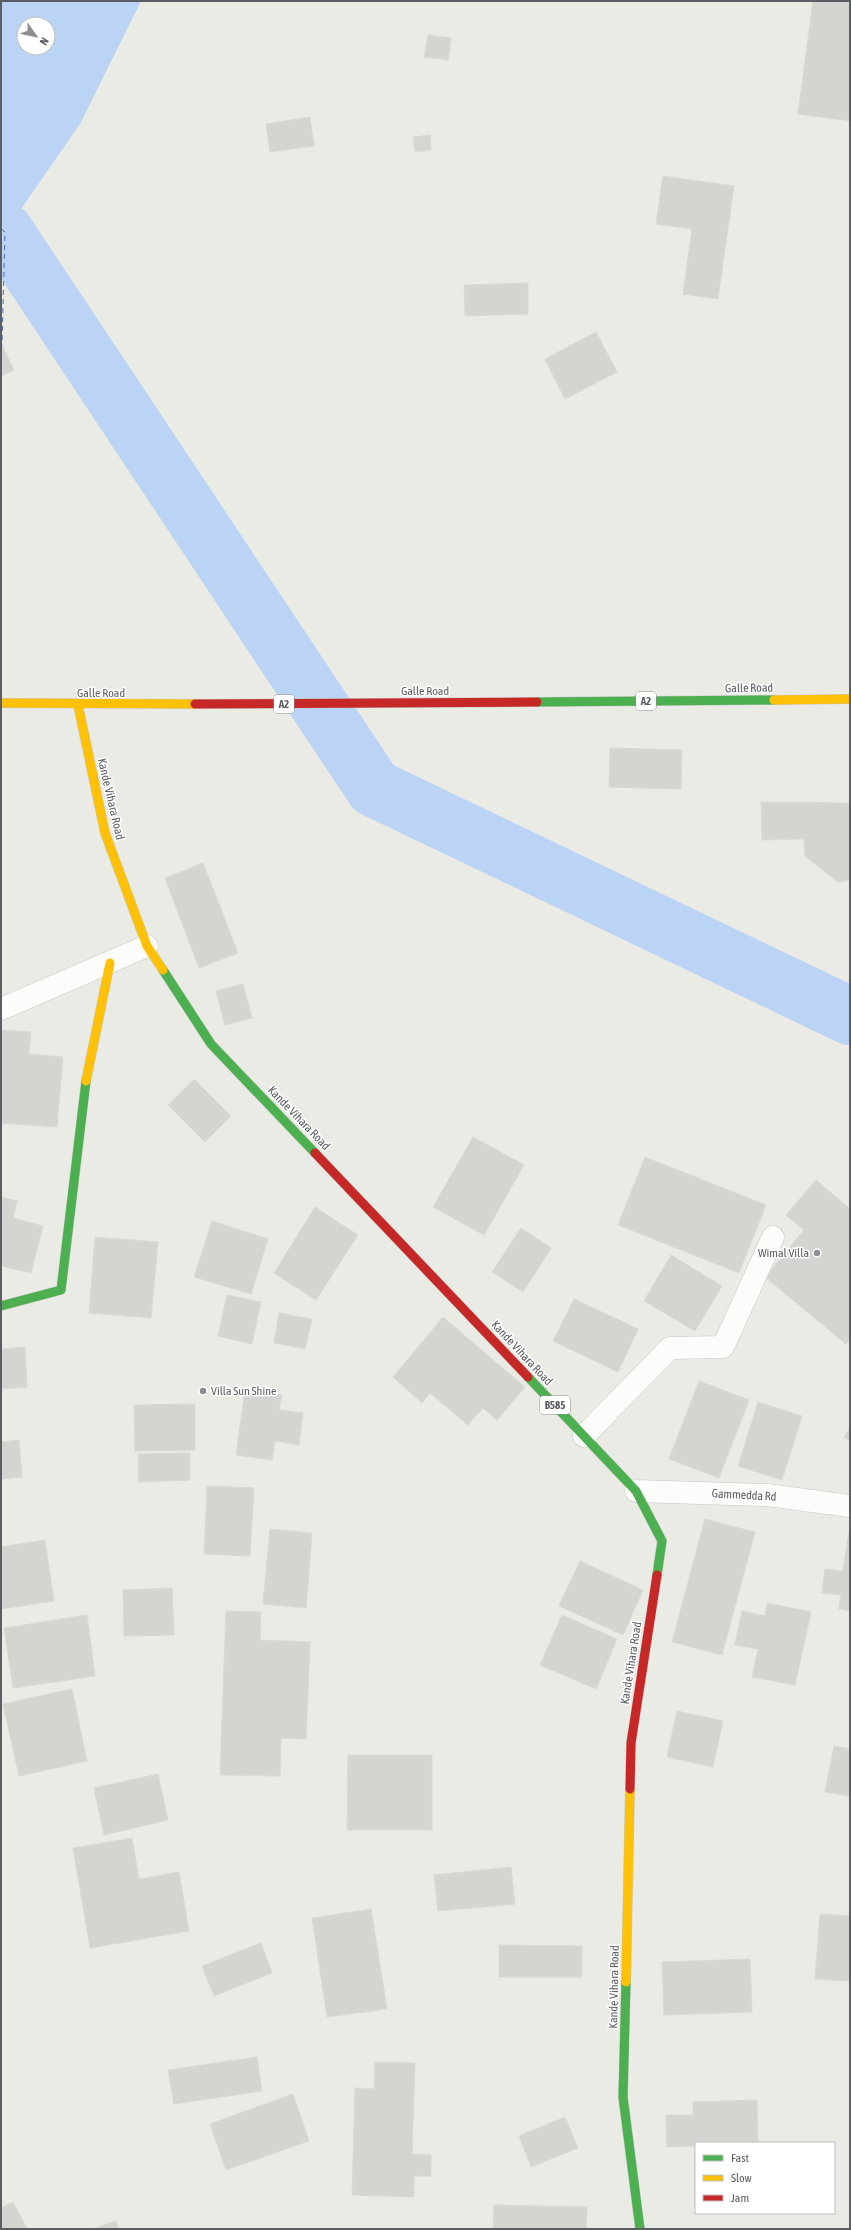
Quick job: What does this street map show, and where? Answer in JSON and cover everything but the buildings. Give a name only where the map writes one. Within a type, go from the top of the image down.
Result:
[{"type":"main road","name":"Galle Road","points":[[1,703],[126,705],[850,699]]},
{"type":"main road","name":"Kande Vihara Road","points":[[78,705],[106,833],[147,946],[211,1044],[636,1490],[662,1541],[631,1743],[623,2097],[640,2229]]},
{"type":"main road","points":[[1,1306],[62,1290],[85,1085],[110,963]]},
{"type":"street","points":[[1,1009],[147,946]]},
{"type":"street","points":[[584,1436],[670,1348],[723,1347],[773,1237]]},
{"type":"street","name":"Gammedda Rd","points":[[636,1490],[767,1495],[850,1506]]},
{"type":"water","points":[[1,1],[141,1],[80,124],[5,232],[1,231]]},
{"type":"waterway","points":[[5,232],[374,788],[850,1016]]},
{"type":"ferry route","points":[[1,229],[5,232],[2,345]]},
{"type":"traffic: fast","points":[[537,702],[774,700]]},
{"type":"traffic: fast","points":[[163,970],[211,1044],[315,1153]]},
{"type":"traffic: fast","points":[[1,1306],[61,1290],[86,1081]]},
{"type":"traffic: fast","points":[[528,1377],[636,1491],[662,1541],[657,1575]]},
{"type":"traffic: fast","points":[[626,1982],[623,2097],[640,2229]]},
{"type":"traffic: slow","points":[[774,700],[850,699]]},
{"type":"traffic: slow","points":[[1,703],[195,704]]},
{"type":"traffic: slow","points":[[78,705],[105,833],[147,946],[163,970]]},
{"type":"traffic: slow","points":[[86,1081],[110,963]]},
{"type":"traffic: slow","points":[[626,1982],[630,1789]]},
{"type":"traffic: jam","points":[[195,704],[537,702]]},
{"type":"traffic: jam","points":[[315,1153],[528,1377]]},
{"type":"traffic: jam","points":[[630,1789],[631,1743],[657,1575]]},
{"type":"place","name":"Wimal Villa","points":[[817,1253]]},
{"type":"place","name":"Villa Sun Shine","points":[[203,1391]]}]
